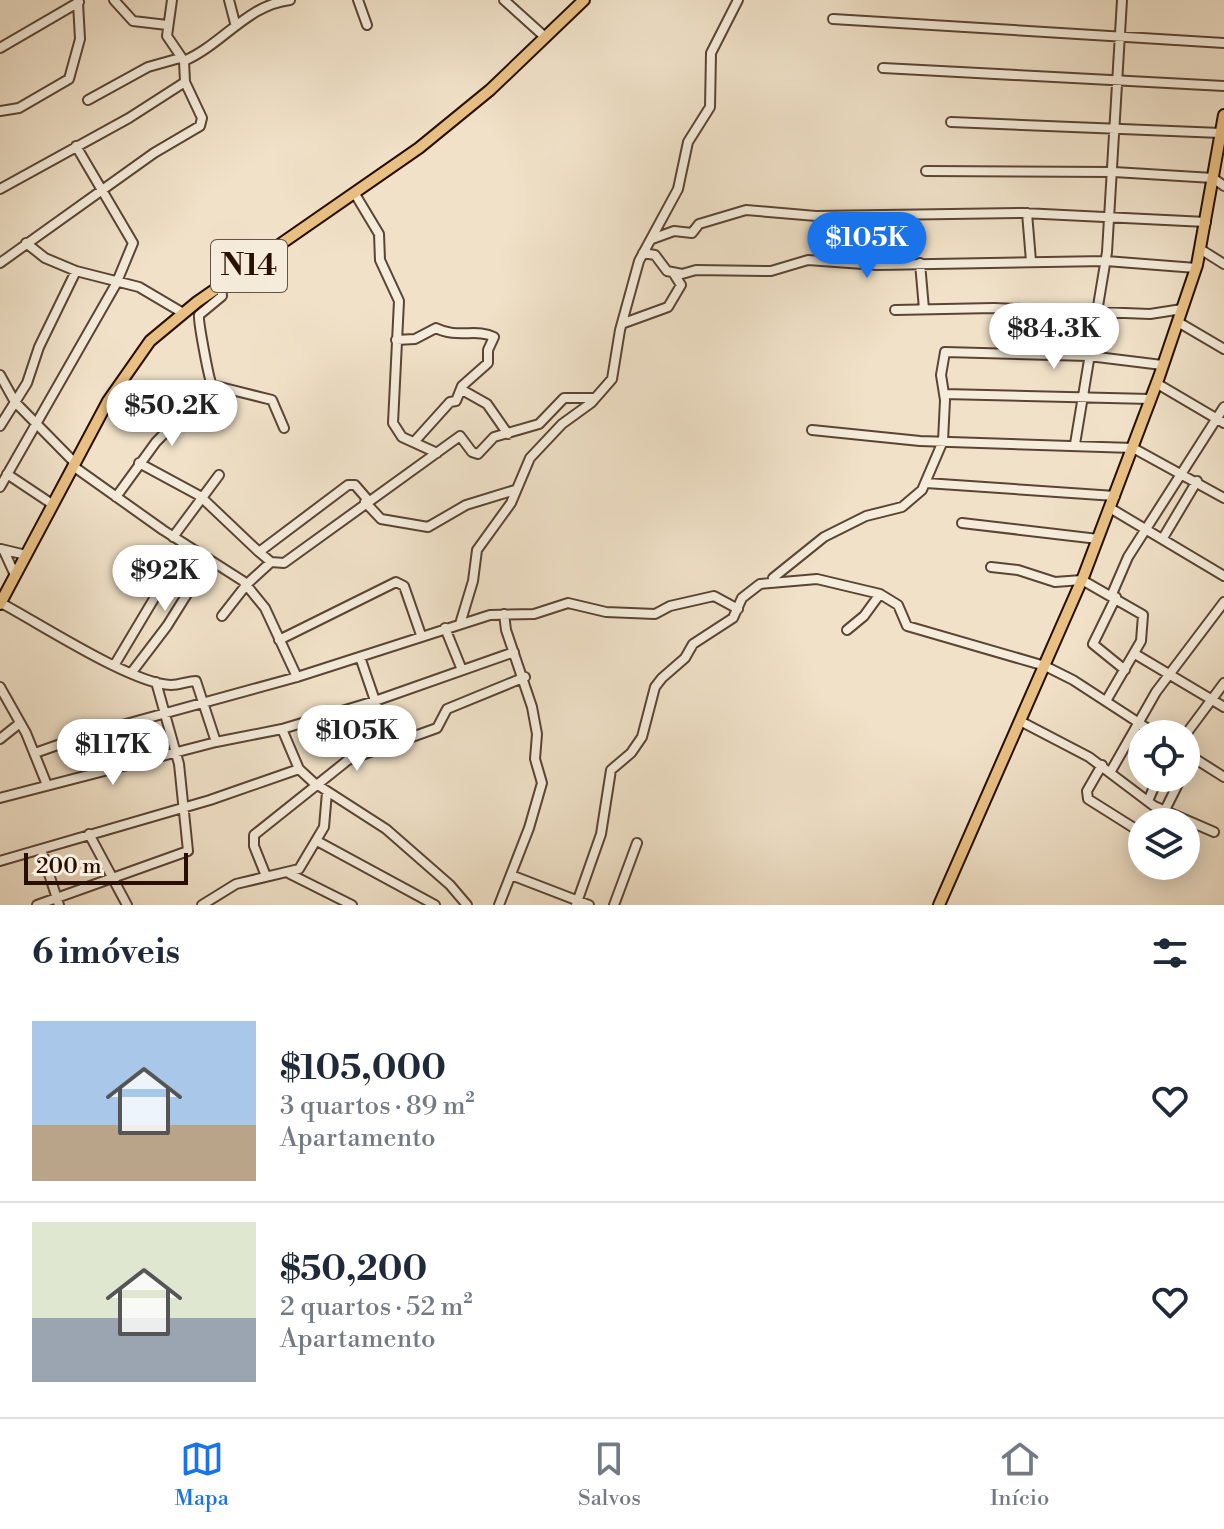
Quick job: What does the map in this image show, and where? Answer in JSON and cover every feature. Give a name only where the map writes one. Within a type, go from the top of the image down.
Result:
[{"type":"main road","name":"N14","points":[[0,603],[122,377],[150,341],[221,285],[355,194],[455,119],[584,0]]},
{"type":"main road","points":[[939,905],[1082,580],[1133,448],[1196,268],[1223,123]]},
{"type":"street","points":[[114,0],[133,21],[167,25]]},
{"type":"street","points":[[0,263],[154,153],[200,126],[202,118],[185,82],[182,60],[167,36],[172,0]]},
{"type":"street","points":[[229,0],[235,23]]},
{"type":"street","points":[[88,100],[148,67],[182,60],[224,38],[235,23],[265,6],[290,0]]},
{"type":"street","points":[[358,0],[367,25]]},
{"type":"street","points":[[504,0],[545,37]]},
{"type":"street","points":[[460,624],[473,581],[477,550],[504,516],[530,458],[612,379],[643,253],[678,189],[688,142],[710,107],[711,53],[738,0]]},
{"type":"street","points":[[1075,444],[1106,261],[1114,172],[1122,0]]},
{"type":"street","points":[[0,48],[79,2],[80,39],[69,79],[19,108],[0,111]]},
{"type":"street","points":[[833,19],[1120,34],[1224,43]]},
{"type":"street","points":[[883,68],[1224,86]]},
{"type":"street","points":[[0,189],[185,82]]},
{"type":"street","points":[[951,122],[1115,128],[1223,123]]},
{"type":"street","points":[[0,487],[117,280],[133,243],[76,146]]},
{"type":"street","points":[[926,171],[1114,172],[1213,178],[1224,186]]},
{"type":"street","points":[[355,194],[379,234],[380,260],[399,301],[393,423],[402,437],[437,453]]},
{"type":"street","points":[[652,239],[674,231],[692,233],[699,224],[746,210],[816,216],[1027,213],[1206,222]]},
{"type":"street","points":[[1027,213],[1031,261]]},
{"type":"street","points":[[26,243],[45,258],[76,271],[139,287],[183,313]]},
{"type":"street","points":[[1200,249],[1224,264]]},
{"type":"street","points":[[643,253],[655,255],[667,271],[674,274],[771,271],[808,260],[877,265],[1106,261],[1196,268]]},
{"type":"street","points":[[920,263],[924,309]]},
{"type":"street","points":[[0,426],[27,383],[39,347],[76,271]]},
{"type":"street","points":[[624,323],[668,307],[681,285],[674,274]]},
{"type":"street","points":[[212,385],[209,361],[197,327],[199,315],[222,296],[221,285]]},
{"type":"street","points":[[895,310],[1150,314],[1182,309]]},
{"type":"street","points":[[1178,322],[1224,349]]},
{"type":"street","points":[[396,340],[415,339],[436,328],[459,336],[481,333],[494,337],[488,350],[488,363],[462,386],[460,393],[414,442]]},
{"type":"street","points":[[577,902],[601,834],[611,770],[631,753],[642,737],[655,687],[685,658],[693,644],[733,618],[750,590],[768,581],[824,537],[866,516],[910,503],[926,483],[943,441],[944,394],[941,375],[945,352],[1089,356],[1162,365]]},
{"type":"street","points":[[0,375],[15,402],[74,464],[173,537],[247,584],[265,608],[297,677]]},
{"type":"street","points":[[1156,383],[1220,421]]},
{"type":"street","points":[[212,385],[272,400],[284,428]]},
{"type":"street","points":[[116,497],[139,463],[173,423],[212,385]]},
{"type":"street","points":[[460,393],[464,391],[487,404],[508,434]]},
{"type":"street","points":[[944,394],[1150,399]]},
{"type":"street","points":[[222,616],[247,584],[271,562],[289,561],[366,501],[460,436],[472,452],[478,454],[494,437],[539,424],[564,398],[595,398]]},
{"type":"street","points":[[1125,670],[1093,644],[1128,557],[1220,421],[1224,407]]},
{"type":"street","points":[[812,430],[943,441],[1133,448],[1224,498]]},
{"type":"street","points":[[139,463],[200,496],[271,562]]},
{"type":"street","points":[[7,474],[52,504]]},
{"type":"street","points":[[173,537],[200,496],[219,475]]},
{"type":"street","points":[[1163,538],[1197,481]]},
{"type":"street","points":[[926,483],[1115,496]]},
{"type":"street","points":[[259,552],[348,485],[355,485],[381,519],[428,527],[466,505],[515,490]]},
{"type":"street","points":[[1110,508],[1224,576]]},
{"type":"street","points":[[962,523],[1098,539]]},
{"type":"street","points":[[115,664],[186,545]]},
{"type":"street","points":[[2,550],[26,555]]},
{"type":"street","points":[[2,550],[15,575]]},
{"type":"street","points":[[132,672],[167,626],[209,559]]},
{"type":"street","points":[[991,567],[1018,570],[1055,582],[1082,580],[1143,615],[1145,631],[1135,654],[1106,701]]},
{"type":"street","points":[[768,581],[817,579],[880,594],[898,605],[907,626],[1045,666],[1135,720]]},
{"type":"street","points":[[279,640],[396,582],[404,586],[421,635]]},
{"type":"street","points":[[847,630],[864,616],[880,594]]},
{"type":"street","points":[[35,753],[86,735],[297,677],[421,635],[504,614],[534,614],[568,603],[606,612],[655,614],[670,606],[714,596],[738,609]]},
{"type":"street","points":[[1142,720],[1169,674],[1224,602]]},
{"type":"street","points":[[0,603],[115,664],[156,682],[170,685],[196,681],[216,742]]},
{"type":"street","points":[[499,905],[542,783],[535,759],[536,722],[504,614]]},
{"type":"street","points":[[445,628],[462,670]]},
{"type":"street","points":[[0,798],[216,742],[282,729],[375,701],[514,652]]},
{"type":"street","points":[[1135,654],[1224,707]]},
{"type":"street","points":[[360,657],[390,744]]},
{"type":"street","points":[[266,876],[254,846],[254,835],[316,784],[348,760],[437,728],[447,709],[525,677]]},
{"type":"street","points":[[37,905],[57,901],[110,876],[188,851],[176,753],[156,682]]},
{"type":"street","points":[[1198,720],[1224,683]]},
{"type":"street","points":[[0,687],[35,753],[47,785]]},
{"type":"street","points":[[1020,721],[1102,765],[1160,808]]},
{"type":"street","points":[[0,739],[20,723]]},
{"type":"street","points":[[282,729],[299,769],[327,792],[386,829],[450,885],[467,905]]},
{"type":"street","points":[[1111,771],[1128,743]]},
{"type":"street","points":[[1200,762],[1224,777]]},
{"type":"street","points":[[1102,765],[1087,791],[1088,799],[1128,824]]},
{"type":"street","points":[[0,861],[182,808],[299,769]]},
{"type":"street","points":[[202,905],[226,889],[266,876],[290,874],[299,869],[324,827],[327,792]]},
{"type":"street","points":[[1148,801],[1152,792]]},
{"type":"street","points":[[1200,826],[1214,832]]},
{"type":"street","points":[[89,834],[127,905]]},
{"type":"street","points":[[317,841],[435,905]]},
{"type":"street","points":[[614,905],[637,843]]},
{"type":"street","points":[[41,849],[57,901]]},
{"type":"street","points":[[290,874],[352,905]]},
{"type":"street","points":[[511,875],[589,905]]}]
